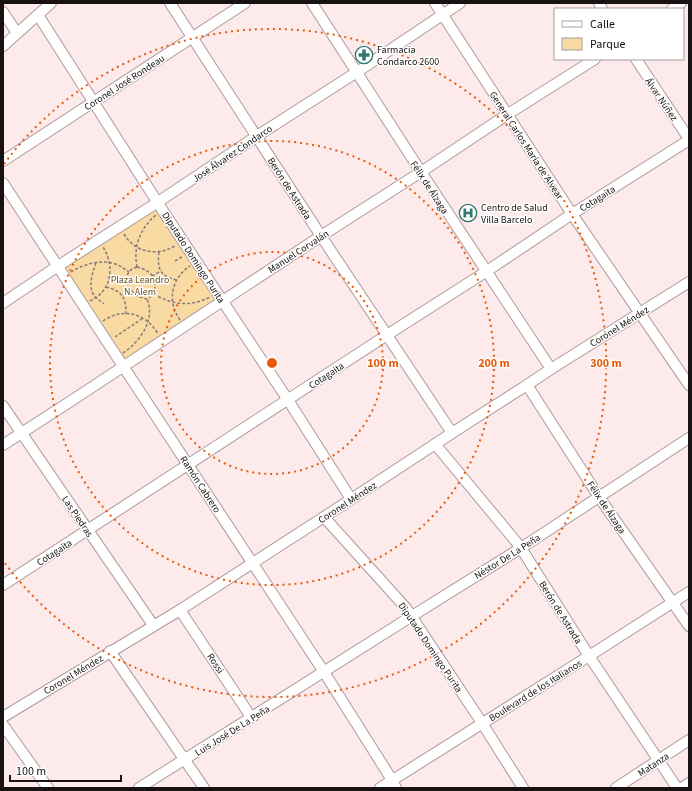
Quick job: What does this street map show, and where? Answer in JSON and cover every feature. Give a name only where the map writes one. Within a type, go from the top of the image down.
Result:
[{"type":"street","points":[[3,46],[51,3]]},
{"type":"street","name":"Berón de Astrada","points":[[170,3],[321,236],[452,433]]},
{"type":"street","name":"Coronel José Rondeau","points":[[3,161],[244,3]]},
{"type":"street","name":"Félix de Álzaga","points":[[312,3],[551,369]]},
{"type":"street","name":"General Carlos María de Alvear","points":[[435,3],[572,214],[689,385]]},
{"type":"street","name":"José Álvarez Condarco","points":[[3,303],[121,226],[161,206],[257,136],[357,72],[460,3]]},
{"type":"street","points":[[3,12],[17,33]]},
{"type":"street","name":"Diputado Domingo Purita","points":[[38,15],[182,240],[288,400],[351,499]]},
{"type":"street","name":"Manuel Corvalán","points":[[3,444],[71,401],[120,362],[161,341],[185,326],[508,114],[593,60]]},
{"type":"street","name":"Álvar Núñez","points":[[637,60],[689,140]]},
{"type":"street","name":"Cotagaita","points":[[3,584],[487,271],[572,214],[689,140]]},
{"type":"street","name":"Ramón Cabrero","points":[[3,183],[324,672],[394,784]]},
{"type":"street","name":"Coronel Méndez","points":[[3,717],[180,610],[551,369],[689,282]]},
{"type":"street","name":"Félix de Álzaga","points":[[527,386],[599,497],[689,626]]},
{"type":"street","name":"Las Piedras","points":[[3,406],[153,625]]},
{"type":"street","name":"Néstor De La Peña","points":[[324,672],[521,548],[689,438]]},
{"type":"street","name":"Berón de Astrada","points":[[435,444],[521,548],[589,656],[677,788]]},
{"type":"street","name":"Diputado Domingo Purita","points":[[324,517],[412,616],[482,723],[518,786]]},
{"type":"street","name":"Boulevard de los Italianos","points":[[380,788],[394,784],[482,723],[689,592]]},
{"type":"street","name":"Rossi","points":[[180,610],[251,717]]},
{"type":"street","points":[[110,651],[204,788]]},
{"type":"street","name":"Luis José De La Peña","points":[[139,788],[324,672]]},
{"type":"street","points":[[3,725],[48,788]]},
{"type":"street","name":"Matanza","points":[[616,788],[689,740]]},
{"type":"street","points":[[682,788],[689,783]]},
{"type":"path","points":[[137,267],[136,247],[138,240],[145,226],[161,206]]},
{"type":"path","points":[[121,226],[126,238],[136,247],[146,251],[159,252],[170,249],[182,240]]},
{"type":"path","points":[[82,304],[96,298],[102,292],[106,287],[110,276],[110,263],[106,252],[98,242]]},
{"type":"path","points":[[159,252],[158,260],[161,271],[169,278],[176,280]]},
{"type":"path","points":[[96,263],[91,288],[96,298],[104,304]]},
{"type":"path","points":[[65,277],[76,268],[83,265],[96,263],[110,263],[120,266],[128,272]]},
{"type":"path","points":[[185,326],[175,312],[172,294],[173,288],[176,280],[182,272],[186,268],[197,263]]},
{"type":"path","points":[[120,362],[129,349],[140,338],[148,321],[149,303],[146,299],[139,297],[131,291],[127,285],[128,272],[132,268],[137,267],[151,273],[155,279],[154,294]]},
{"type":"path","points":[[152,276],[161,271]]},
{"type":"path","points":[[106,287],[115,289],[121,293],[125,299],[126,314]]},
{"type":"path","points":[[123,296],[131,291]]},
{"type":"path","points":[[154,294],[161,298],[183,304],[198,302],[211,296],[215,291]]},
{"type":"path","points":[[146,299],[154,294]]},
{"type":"path","points":[[97,325],[118,314],[136,315],[148,321],[155,329],[161,341]]},
{"type":"path","points":[[107,342],[143,318]]},
{"type":"green space","name":"Plaza Leandro N. Alem","points":[[158,202],[222,301],[123,366],[58,266]]},
{"type":"place","name":"Farmacia Condarco 2600","points":[[364,55]]},
{"type":"place","name":"Centro de Salud Villa Barcelo","points":[[468,213]]}]
